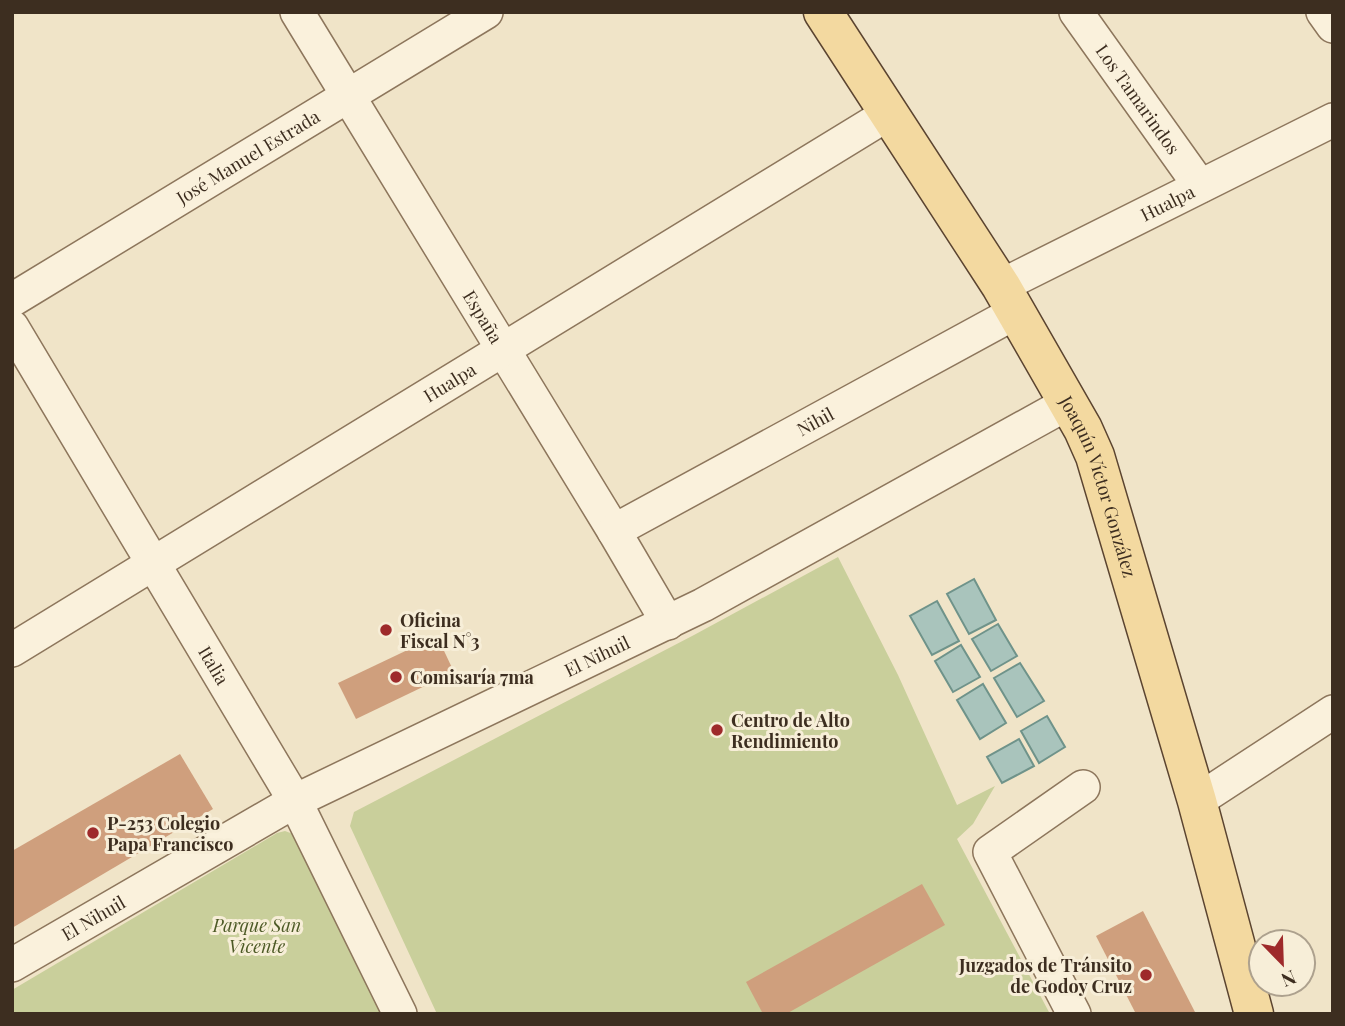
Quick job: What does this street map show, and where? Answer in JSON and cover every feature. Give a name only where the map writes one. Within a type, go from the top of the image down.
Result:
[{"type":"main road","name":"Joaquín Víctor González","points":[[823,12],[1009,299],[1095,456],[1197,801],[1254,1014]]},
{"type":"street","name":"España","points":[[297,12],[668,623]]},
{"type":"street","name":"José Manuel Estrada","points":[[12,300],[486,12]]},
{"type":"street","name":"Los Tamarindos","points":[[1076,12],[1200,186]]},
{"type":"street","points":[[1323,12],[1333,26]]},
{"type":"street","name":"Hualpa","points":[[12,650],[888,114]]},
{"type":"street","name":"Hualpa","points":[[1009,299],[1200,186],[1333,120]]},
{"type":"street","name":"Nihil","points":[[614,531],[1009,299]]},
{"type":"street","name":"Italia","points":[[12,327],[295,801],[400,1014]]},
{"type":"street","name":"El Nihuil","points":[[12,965],[295,801],[668,623],[1068,403]]},
{"type":"street","points":[[1197,801],[1333,712]]},
{"type":"street","points":[[1074,1014],[990,852],[1083,787]]},
{"type":"green space","name":"Centro de Alto Rendimiento","points":[[838,557],[898,675],[957,805],[995,786],[973,824],[957,839],[1050,1014],[437,1014],[350,826],[354,812]]},
{"type":"green space","name":"Parque San Vicente","points":[[285,831],[293,834],[297,840],[383,1014],[12,1014],[12,990],[277,833]]},
{"type":"water","points":[[974,579],[996,620],[969,634],[947,594]]},
{"type":"water","points":[[937,601],[959,641],[932,655],[910,616]]},
{"type":"water","points":[[998,624],[1017,656],[991,671],[972,639]]},
{"type":"water","points":[[961,645],[980,677],[953,692],[935,661]]},
{"type":"water","points":[[1020,663],[1044,701],[1017,717],[994,678]]},
{"type":"water","points":[[983,684],[1006,723],[980,739],[957,700]]},
{"type":"water","points":[[1047,716],[1065,747],[1039,763],[1021,731]]},
{"type":"water","points":[[1019,739],[1034,766],[1002,783],[987,757]]},
{"type":"building","name":"Comisaría 7ma","points":[[437,636],[454,672],[356,719],[338,683]]},
{"type":"building","points":[[180,754],[213,809],[12,928],[12,851]]},
{"type":"building","points":[[922,884],[945,925],[786,1014],[763,1014],[746,982]]},
{"type":"building","name":"Juzgados de Tránsito de Godoy Cruz","points":[[1143,911],[1196,1014],[1136,1014],[1096,936]]},
{"type":"place","name":"Oficina Fiscal N°3","points":[[386,630]]},
{"type":"place","name":"Comisaría 7ma","points":[[396,677]]},
{"type":"place","name":"Centro de Alto Rendimiento","points":[[717,730]]},
{"type":"place","name":"P-253 Colegio Papa Francisco","points":[[93,833]]},
{"type":"place","name":"Juzgados de Tránsito de Godoy Cruz","points":[[1146,975]]}]
